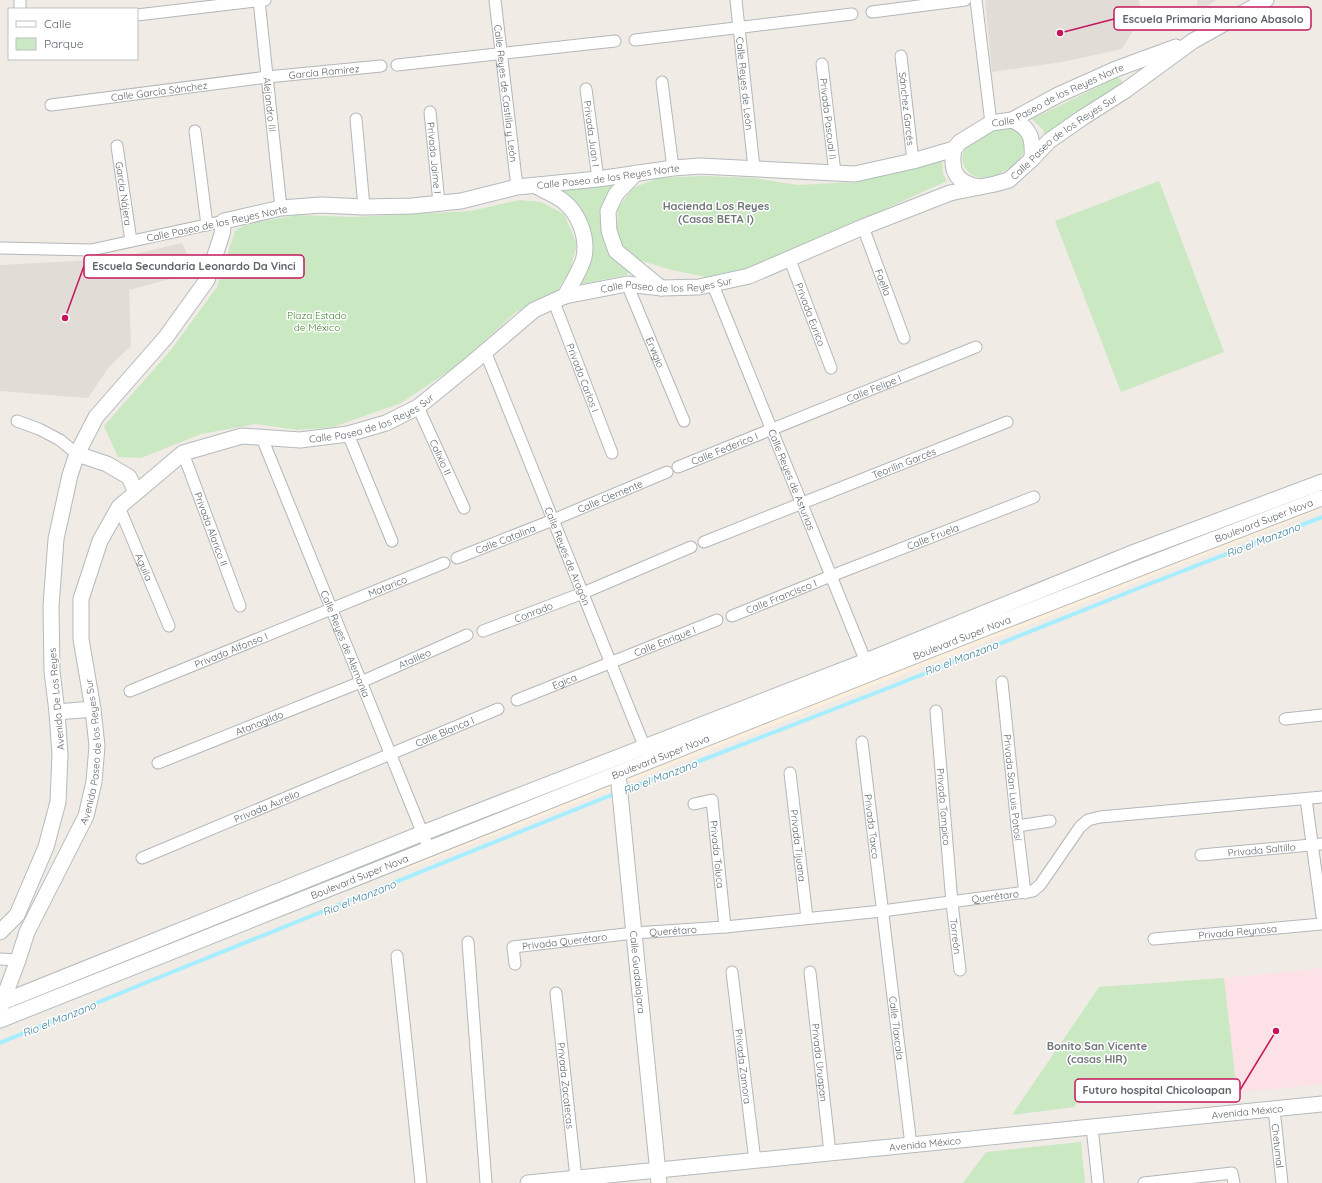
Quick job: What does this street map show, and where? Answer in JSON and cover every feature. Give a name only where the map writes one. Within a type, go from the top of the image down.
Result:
[{"type":"street","points":[[138,15],[261,0]]},
{"type":"street","name":"Alejandro III","points":[[261,0],[267,77],[281,208]]},
{"type":"street","name":"Calle Reyes de Castilla y León","points":[[495,0],[517,187]]},
{"type":"street","name":"Calle Reyes de León","points":[[736,0],[754,168]]},
{"type":"street","points":[[872,12],[965,0]]},
{"type":"street","points":[[976,0],[991,123]]},
{"type":"street","points":[[1193,41],[1266,0]]},
{"type":"street","points":[[635,40],[852,14]]},
{"type":"street","points":[[397,65],[615,41]]},
{"type":"street","name":"Calle Paseo de los Reyes Norte","points":[[2,248],[91,250],[281,208],[321,205],[364,207],[412,206],[461,201],[517,187],[536,186],[674,168],[700,166],[855,174],[912,161],[954,149],[960,142],[991,123],[1012,120],[1058,95],[1116,69],[1193,41]]},
{"type":"street","name":"Calle Paseo de los Reyes Sur","points":[[136,492],[182,453],[242,436],[300,440],[348,434],[386,423],[418,407],[534,310],[559,299],[627,284],[662,288],[699,287],[749,276],[790,260],[863,227],[950,193],[1009,180],[1049,141],[1126,90],[1193,41]]},
{"type":"street","name":"Sánchez Garcés","points":[[901,56],[912,161]]},
{"type":"street","name":"Privada Pascual II","points":[[822,64],[835,173]]},
{"type":"street","name":"García Ramírez","points":[[267,77],[381,66]]},
{"type":"street","name":"Calle García Sánchez","points":[[51,105],[267,77]]},
{"type":"street","points":[[662,82],[674,168]]},
{"type":"street","name":"Privada Juan I","points":[[586,89],[598,178]]},
{"type":"street","name":"Privada Jaime I","points":[[430,112],[439,203]]},
{"type":"street","points":[[356,119],[364,207]]},
{"type":"street","points":[[1012,120],[1022,125],[1032,136],[1032,159]]},
{"type":"street","points":[[195,131],[207,225]]},
{"type":"street","name":"García Nájera","points":[[117,146],[131,241]]},
{"type":"street","points":[[954,149],[952,158],[957,177],[963,182],[979,187]]},
{"type":"street","points":[[636,173],[616,194],[608,210],[608,231],[616,251],[662,288]]},
{"type":"street","points":[[536,186],[564,201],[574,212],[580,223],[584,239],[584,258],[559,299]]},
{"type":"street","name":"Avenida De Los Reyes","points":[[0,932],[17,915],[46,847],[58,802],[60,755],[52,671],[51,606],[56,539],[76,454],[96,417],[166,337],[207,280],[222,234],[224,221]]},
{"type":"street","name":"Faella","points":[[863,227],[904,338]]},
{"type":"street","name":"Privada Eurico","points":[[790,260],[832,368]]},
{"type":"street","name":"Ervigio","points":[[627,284],[684,421]]},
{"type":"street","name":"Calle Reyes de Asturias","points":[[713,284],[868,667]]},
{"type":"street","name":"Privada Carlos I","points":[[559,299],[612,453]]},
{"type":"street","name":"Calle Felipe I","points":[[772,430],[976,347]]},
{"type":"street","name":"Calle Reyes de Aragón","points":[[485,351],[650,761]]},
{"type":"street","name":"Calixio II","points":[[418,407],[464,508]]},
{"type":"street","points":[[18,421],[39,429],[60,440],[76,454],[107,464],[129,478],[136,492]]},
{"type":"street","name":"Teorilin Garcés","points":[[704,542],[1007,422]]},
{"type":"street","name":"Calle Federico I","points":[[678,467],[772,430]]},
{"type":"street","points":[[348,434],[392,541]]},
{"type":"street","name":"Calle Reyes de Alemania","points":[[262,438],[430,849]]},
{"type":"street","name":"Privada Alarico II","points":[[182,453],[240,606]]},
{"type":"street","name":"Calle Clemente","points":[[553,520],[667,472]]},
{"type":"street","name":"Boulevard Super Nova","points":[[0,1020],[430,849],[619,777],[650,761],[1135,552],[1322,482]]},
{"type":"street","name":"Avenida Paseo de los Reyes Sur","points":[[1,1004],[27,932],[86,816],[94,782],[96,753],[93,709],[81,639],[81,599],[100,540],[119,507],[136,492]]},
{"type":"street","name":"Calle Fruela","points":[[831,576],[1034,497]]},
{"type":"street","name":"Boulevard Super Nova","points":[[1,1004],[423,833],[645,746],[868,667],[1141,567],[1322,498]]},
{"type":"street","name":"Aguila","points":[[119,507],[169,626]]},
{"type":"street","name":"Calle Catalina","points":[[457,558],[553,520]]},
{"type":"street","name":"Conrado","points":[[483,631],[583,593],[691,547]]},
{"type":"street","name":"Matarico","points":[[332,610],[444,563]]},
{"type":"street","name":"Calle Francisco I","points":[[732,616],[831,576]]},
{"type":"street","name":"Privada Alfonso I","points":[[130,691],[332,610]]},
{"type":"street","name":"Calle Enrique I","points":[[611,663],[718,620]]},
{"type":"street","name":"Atalileo","points":[[361,682],[467,635]]},
{"type":"street","name":"Egica","points":[[517,700],[611,663]]},
{"type":"street","name":"Atanagildo","points":[[158,763],[361,682]]},
{"type":"street","name":"Privada San Luis Potosí","points":[[1002,682],[1025,893]]},
{"type":"street","points":[[57,712],[93,709]]},
{"type":"street","name":"Calle Blanca I","points":[[391,753],[498,709]]},
{"type":"street","name":"Privada Tampico","points":[[936,711],[952,903]]},
{"type":"street","points":[[1285,719],[1322,715]]},
{"type":"street","name":"Privada Taxco","points":[[862,742],[882,911]]},
{"type":"street","name":"Privada Aurelio","points":[[142,858],[391,753]]},
{"type":"street","name":"Privada Tijuana","points":[[790,774],[807,918]]},
{"type":"street","name":"Calle Guadalajara","points":[[619,777],[658,1177]]},
{"type":"street","name":"Querétaro","points":[[634,932],[725,927],[882,911],[1025,893],[1032,891],[1040,885],[1080,827],[1088,820],[1100,817],[1322,797]]},
{"type":"street","points":[[1306,798],[1317,845],[1322,916]]},
{"type":"street","name":"Privada Toluca","points":[[694,804],[712,800],[725,927]]},
{"type":"street","points":[[1017,826],[1050,821]]},
{"type":"street","name":"Privada Saltillo","points":[[1201,856],[1317,845]]},
{"type":"street","name":"Torreón","points":[[952,903],[960,970]]},
{"type":"street","name":"Calle Tlaxcala","points":[[882,911],[911,1145]]},
{"type":"street","name":"Privada Reynosa","points":[[1154,939],[1322,924]]},
{"type":"street","name":"Privada Querétaro","points":[[515,964],[513,947],[634,932]]},
{"type":"street","points":[[468,942],[486,1183]]},
{"type":"street","points":[[396,956],[421,1183]]},
{"type":"street","points":[[0,959],[18,960]]},
{"type":"street","name":"Privada Zamora","points":[[732,972],[755,1161]]},
{"type":"street","name":"Privada Uruapan","points":[[810,972],[830,1153]]},
{"type":"street","name":"Privada Zacatecas","points":[[556,993],[576,1178]]},
{"type":"street","name":"Avenida México","points":[[528,1183],[576,1178],[609,1179],[658,1177],[755,1161],[1322,1104]]},
{"type":"street","name":"Chetumal","points":[[1274,1109],[1282,1183]]},
{"type":"street","points":[[1092,1127],[1098,1183]]},
{"type":"street","points":[[1144,1183],[1232,1173],[1234,1183]]},
{"type":"shaded area","points":[[985,0],[1139,0],[1141,17],[1122,49],[1062,62],[992,72]]},
{"type":"shaded area","points":[[1197,0],[1217,0],[1198,11]]},
{"type":"shaded area","points":[[182,243],[190,260],[177,277],[129,290],[131,346],[109,367],[88,398],[0,391],[0,265],[114,259]]},
{"type":"shaded area","points":[[1322,491],[1322,509],[408,869],[401,853]]},
{"type":"shaded area","points":[[1322,968],[1322,1084],[1237,1093],[1224,978]]},
{"type":"green space","points":[[1116,78],[1119,78],[1122,81],[1120,85],[1045,135],[1043,130],[1032,119]]},
{"type":"green space","points":[[1008,127],[1016,130],[1023,140],[1024,147],[1022,154],[1018,161],[1005,171],[989,177],[977,177],[967,171],[963,162],[963,156],[965,150],[974,140],[991,128]]},
{"type":"green space","points":[[942,160],[943,174],[947,181],[834,232],[747,268],[706,277],[672,270],[635,259],[619,240],[617,228],[618,208],[633,188],[658,178],[703,176],[754,178],[797,185],[856,182]]},
{"type":"green space","points":[[1159,181],[1224,352],[1121,392],[1055,221]]},
{"type":"green space","points":[[616,184],[603,208],[629,272],[626,275],[581,284],[581,281],[589,267],[564,194],[560,188]]},
{"type":"green space","name":"Plaza Estado de México","points":[[519,200],[541,202],[564,214],[577,244],[570,270],[555,294],[516,312],[458,365],[401,403],[333,427],[298,430],[256,424],[201,434],[141,458],[118,457],[104,426],[171,350],[217,287],[235,231],[252,223],[298,215],[352,217],[471,211]]},
{"type":"green space","points":[[1224,978],[1237,1093],[1211,1082],[1084,1094],[1074,1107],[1012,1115],[1099,987]]},
{"type":"green space","points":[[1081,1142],[1085,1183],[963,1183],[986,1152]]},
{"type":"waterway","name":"Rio el Manzano","points":[[0,1043],[599,800],[1322,517]]},
{"type":"place","name":"Escuela Primaria Mariano Abasolo","points":[[1060,33]]},
{"type":"place","name":"Escuela Secundaria Leonardo Da Vinci","points":[[65,318]]},
{"type":"place","name":"Futuro hospital Chicoloapan","points":[[1276,1031]]},
{"type":"district","name":"Hacienda Los Reyes (Casas BETA I)","points":[[716,212]]},
{"type":"district","name":"Bonito San Vicente (casas HIR)","points":[[1097,1052]]}]
